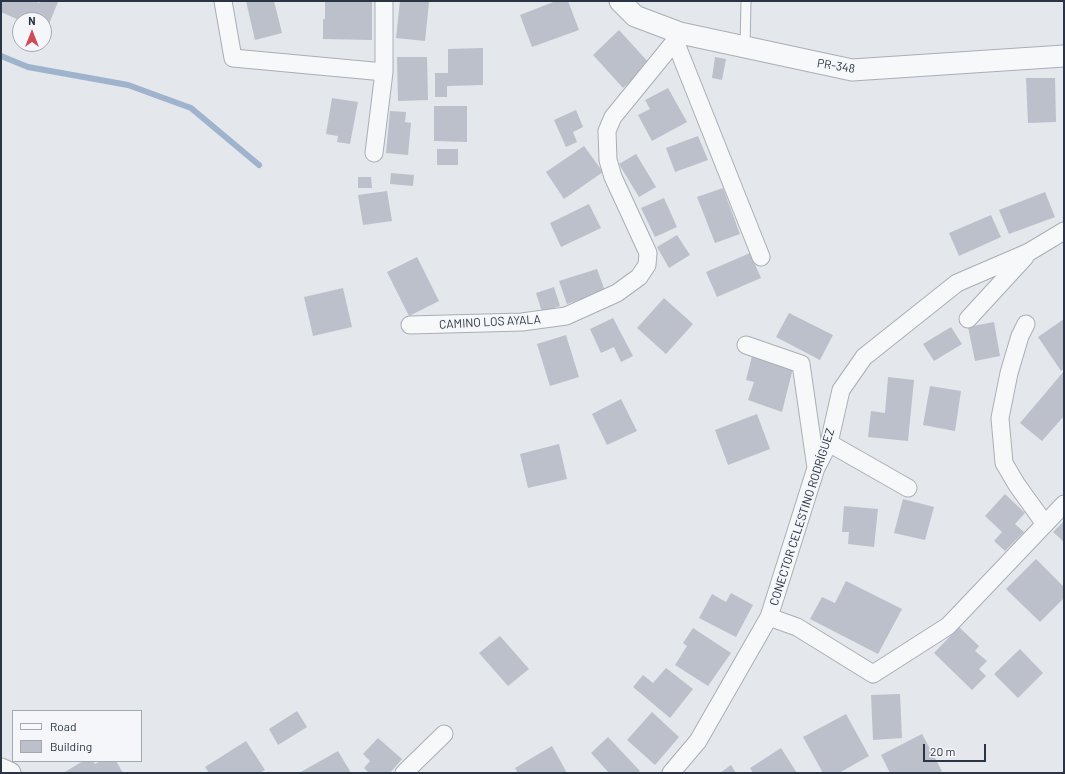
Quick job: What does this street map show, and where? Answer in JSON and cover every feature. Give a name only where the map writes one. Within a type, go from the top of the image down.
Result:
[{"type":"street","points":[[223,1],[233,58],[384,72]]},
{"type":"street","points":[[374,153],[384,72],[384,1]]},
{"type":"street","name":"PR-348","points":[[620,1],[635,16],[678,37],[745,47],[852,70],[1064,56]]},
{"type":"street","points":[[678,37],[761,257]]},
{"type":"street","name":"CAMINO LOS AYALA","points":[[410,325],[522,322],[566,316],[617,293],[639,277],[647,265],[648,253],[613,177],[608,160],[608,131],[613,117],[678,37]]},
{"type":"street","name":"CONECTOR CELESTINO RODRÍGUEZ","points":[[671,773],[698,740],[769,617],[816,468],[829,444],[841,390],[864,357],[957,283],[1029,252],[1064,231]]},
{"type":"street","points":[[968,319],[1029,252]]},
{"type":"street","points":[[1026,324],[1018,344],[1000,418],[1004,463],[1017,486],[1045,524]]},
{"type":"street","points":[[746,345],[802,364],[816,468]]},
{"type":"street","points":[[829,444],[908,488]]},
{"type":"street","points":[[769,617],[796,627],[873,674],[948,626],[1064,504]]},
{"type":"street","points":[[404,773],[444,734]]},
{"type":"street","points":[[1,769],[10,773]]},
{"type":"lane","points":[[745,47],[746,1]]},
{"type":"building","points":[[1,1],[35,1],[39,3],[40,1],[58,2],[52,16],[52,12],[12,12],[12,17],[1,12]]},
{"type":"building","points":[[246,1],[274,1],[282,33],[255,40]]},
{"type":"building","points":[[325,1],[372,1],[372,40],[323,39]]},
{"type":"building","points":[[400,1],[429,2],[425,41],[396,38]]},
{"type":"building","points":[[556,1],[568,1],[579,30],[532,47],[520,15]]},
{"type":"building","points":[[619,30],[650,64],[623,88],[593,55]]},
{"type":"building","points":[[483,48],[483,85],[447,86],[447,97],[435,97],[435,73],[448,73],[448,49]]},
{"type":"building","points":[[397,57],[427,57],[428,100],[398,101]]},
{"type":"building","points":[[715,57],[726,59],[722,80],[712,78]]},
{"type":"building","points":[[1026,78],[1055,78],[1056,122],[1028,123]]},
{"type":"building","points":[[668,88],[687,122],[652,141],[638,115],[650,109],[645,100]]},
{"type":"building","points":[[332,98],[358,102],[350,144],[337,142],[338,136],[326,134]]},
{"type":"building","points":[[434,106],[467,106],[467,142],[434,141]]},
{"type":"building","points":[[576,110],[583,127],[573,132],[577,142],[566,147],[554,120]]},
{"type":"building","points":[[390,111],[406,112],[405,122],[411,123],[408,155],[386,153]]},
{"type":"building","points":[[698,136],[708,160],[675,172],[666,148]]},
{"type":"building","points":[[584,146],[603,172],[564,199],[546,172]]},
{"type":"building","points":[[437,149],[458,149],[458,165],[437,165]]},
{"type":"building","points":[[636,154],[656,187],[639,197],[619,164]]},
{"type":"building","points":[[391,173],[414,175],[413,186],[390,184]]},
{"type":"building","points":[[358,177],[371,177],[372,188],[358,188]]},
{"type":"building","points":[[723,188],[740,234],[715,243],[697,197]]},
{"type":"building","points":[[387,191],[392,221],[363,225],[358,195]]},
{"type":"building","points":[[1045,192],[1055,217],[1009,234],[999,210]]},
{"type":"building","points":[[664,198],[677,227],[655,237],[641,208]]},
{"type":"building","points":[[589,204],[601,228],[561,247],[550,223]]},
{"type":"building","points":[[991,215],[1001,237],[959,256],[949,233]]},
{"type":"building","points":[[677,235],[690,255],[669,268],[657,247]]},
{"type":"building","points":[[750,253],[761,278],[717,297],[706,272]]},
{"type":"building","points":[[417,257],[439,301],[409,316],[387,272]]},
{"type":"building","points":[[597,269],[605,291],[567,304],[559,281]]},
{"type":"building","points":[[554,287],[560,306],[542,312],[536,293]]},
{"type":"building","points":[[343,288],[352,327],[313,336],[304,297]]},
{"type":"building","points":[[664,298],[693,324],[666,354],[637,328]]},
{"type":"building","points":[[789,313],[833,335],[820,360],[776,337]]},
{"type":"building","points":[[613,318],[633,356],[621,362],[614,347],[601,353],[590,329]]},
{"type":"building","points":[[1064,319],[1064,369],[1061,371],[1038,337]]},
{"type":"building","points":[[994,322],[1000,356],[975,361],[968,327]]},
{"type":"building","points":[[951,327],[962,344],[934,361],[923,344]]},
{"type":"building","points":[[566,335],[579,377],[550,386],[537,344]]},
{"type":"building","points":[[753,352],[794,364],[782,412],[748,400],[754,382],[746,380]]},
{"type":"building","points":[[1064,371],[1064,416],[1042,441],[1020,423]]},
{"type":"building","points":[[888,377],[914,380],[908,441],[868,437],[871,411],[885,413]]},
{"type":"building","points":[[930,386],[961,391],[955,431],[923,425]]},
{"type":"building","points":[[621,399],[637,431],[607,445],[592,414]]},
{"type":"building","points":[[757,414],[770,449],[728,465],[715,430]]},
{"type":"building","points":[[559,444],[567,479],[528,488],[520,454]]},
{"type":"building","points":[[1005,494],[1025,513],[1015,524],[1024,532],[1005,551],[994,541],[1002,532],[985,516]]},
{"type":"building","points":[[903,499],[934,507],[925,540],[894,533]]},
{"type":"building","points":[[844,506],[878,509],[874,547],[848,544],[849,532],[842,532]]},
{"type":"building","points":[[1064,521],[1064,542],[1053,532]]},
{"type":"building","points":[[1036,559],[1064,587],[1064,598],[1040,622],[1006,589]]},
{"type":"building","points":[[846,581],[902,609],[878,654],[810,619],[822,597],[835,603]]},
{"type":"building","points":[[731,593],[753,605],[736,637],[699,618],[712,594],[726,602]]},
{"type":"building","points":[[959,627],[979,646],[975,651],[987,661],[979,669],[986,676],[972,690],[934,653]]},
{"type":"building","points":[[693,628],[731,653],[708,686],[675,665],[687,646],[683,643]]},
{"type":"building","points":[[500,636],[529,669],[508,686],[479,653]]},
{"type":"building","points":[[1020,649],[1043,673],[1018,698],[994,674]]},
{"type":"building","points":[[666,668],[693,689],[670,718],[633,687],[643,675],[653,683]]},
{"type":"building","points":[[900,694],[902,738],[873,740],[871,695]]},
{"type":"building","points":[[297,711],[307,727],[278,745],[269,729]]},
{"type":"building","points":[[652,712],[679,737],[655,765],[627,740]]},
{"type":"building","points":[[846,714],[869,756],[839,773],[823,773],[803,737]]},
{"type":"building","points":[[922,734],[942,771],[938,773],[890,773],[881,755]]},
{"type":"building","points":[[608,737],[640,771],[638,773],[609,773],[591,753]]},
{"type":"building","points":[[378,738],[402,759],[390,773],[369,773],[364,768],[370,761],[363,754]]},
{"type":"building","points":[[246,741],[265,770],[260,773],[209,773],[205,767]]},
{"type":"building","points":[[552,746],[567,773],[518,773],[515,768]]},
{"type":"building","points":[[781,748],[797,773],[753,773],[750,768]]},
{"type":"building","points":[[338,751],[351,773],[299,773]]},
{"type":"building","points":[[81,762],[94,762],[95,764],[99,762],[117,762],[123,773],[66,773],[65,772]]},
{"type":"building","points":[[731,765],[736,773],[720,773]]},
{"type":"waterway","points":[[1,56],[28,67],[128,85],[191,108],[259,165]]}]
